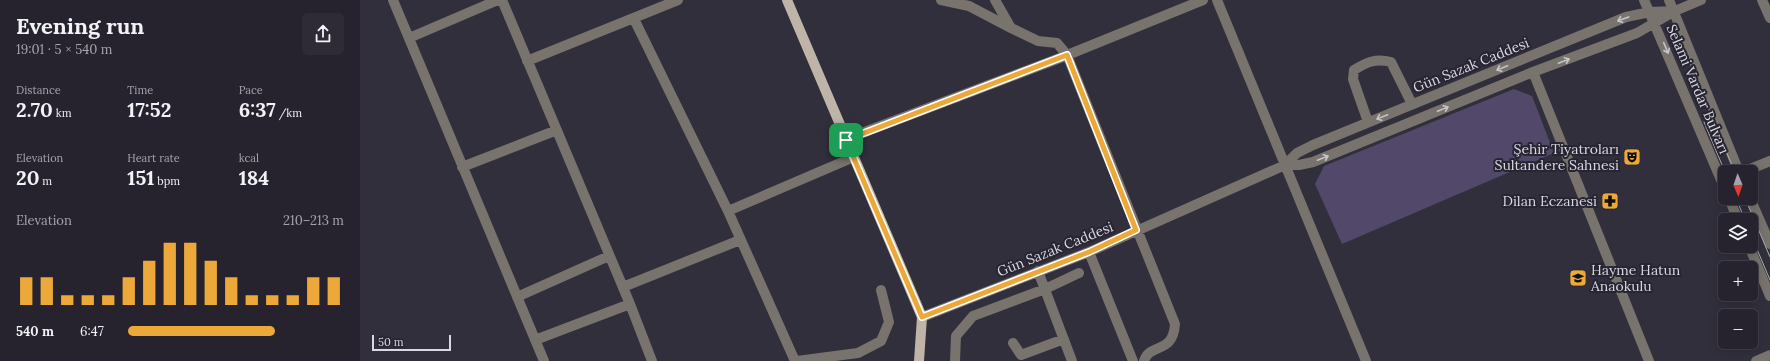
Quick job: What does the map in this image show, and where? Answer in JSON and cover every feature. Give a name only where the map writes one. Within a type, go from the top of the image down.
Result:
[{"type":"main road","points":[[787,0],[922,317],[919,361]]},
{"type":"street","points":[[393,0],[544,361]]},
{"type":"street","points":[[408,38],[498,0]]},
{"type":"street","points":[[502,0],[623,287],[652,361]]},
{"type":"street","points":[[528,60],[634,19],[678,0]]},
{"type":"street","points":[[940,0],[969,6],[1038,41],[1057,43],[1067,55],[1174,324],[1174,335],[1168,344],[1154,350],[1145,357],[1144,361]]},
{"type":"street","points":[[995,0],[1011,28]]},
{"type":"street","points":[[846,140],[1067,55],[1202,0]]},
{"type":"street","points":[[1216,0],[1366,361]]},
{"type":"street","name":"Selami Vardar Bulvarı","points":[[1644,0],[1718,172]]},
{"type":"street","name":"Selami Vardar Bulvarı","points":[[1669,0],[1675,11],[1736,165]]},
{"type":"street","name":"Gün Sazak Caddesi","points":[[1285,165],[1299,165],[1313,162],[1534,72],[1637,33],[1675,11],[1701,0]]},
{"type":"street","points":[[1762,0],[1770,18]]},
{"type":"street","name":"Gün Sazak Caddesi","points":[[922,317],[1089,252],[1285,165],[1297,153],[1312,145],[1626,17],[1650,12],[1675,11]]},
{"type":"street","points":[[634,19],[728,211],[796,361],[858,353],[881,341],[889,322],[881,290]]},
{"type":"street","points":[[1368,122],[1353,79],[1354,70],[1365,62],[1380,59],[1391,62],[1412,104]]},
{"type":"street","points":[[1534,72],[1649,361]]},
{"type":"street","points":[[462,167],[557,130]]},
{"type":"street","points":[[728,211],[854,158]]},
{"type":"street","points":[[1758,166],[1770,161]]},
{"type":"street","points":[[1753,205],[1770,244]]},
{"type":"street","points":[[623,287],[740,240]]},
{"type":"street","points":[[1089,252],[1134,361]]},
{"type":"street","points":[[1752,253],[1770,296]]},
{"type":"street","points":[[517,297],[610,256]]},
{"type":"street","points":[[1038,271],[1072,361]]},
{"type":"street","points":[[955,361],[956,336],[972,316],[1045,289],[1080,273]]},
{"type":"street","points":[[535,340],[630,304]]},
{"type":"street","points":[[1013,343],[1021,355],[1064,339]]},
{"type":"street","points":[[1756,361],[1770,355]]},
{"type":"shaded area","points":[[1514,89],[1532,96],[1554,153],[1342,244],[1315,184],[1324,166]]},
{"type":"tram line","points":[[1713,121],[1732,165]]},
{"type":"tram line","points":[[1704,122],[1722,165]]},
{"type":"tram line","points":[[1739,205],[1742,213]]},
{"type":"tram line","points":[[1748,205],[1770,257]]},
{"type":"tram line","points":[[1758,252],[1770,280]]},
{"type":"place","name":"Şehir Tiyatroları Sultandere Sahnesi","points":[[1632,157]]},
{"type":"place","name":"Dilan Eczanesi","points":[[1610,201]]},
{"type":"place","name":"Hayme Hatun Anaokulu","points":[[1578,278]]},
{"type":"route","points":[[1067,55],[1136,230],[1089,252],[922,317],[846,140],[1067,55]]}]
